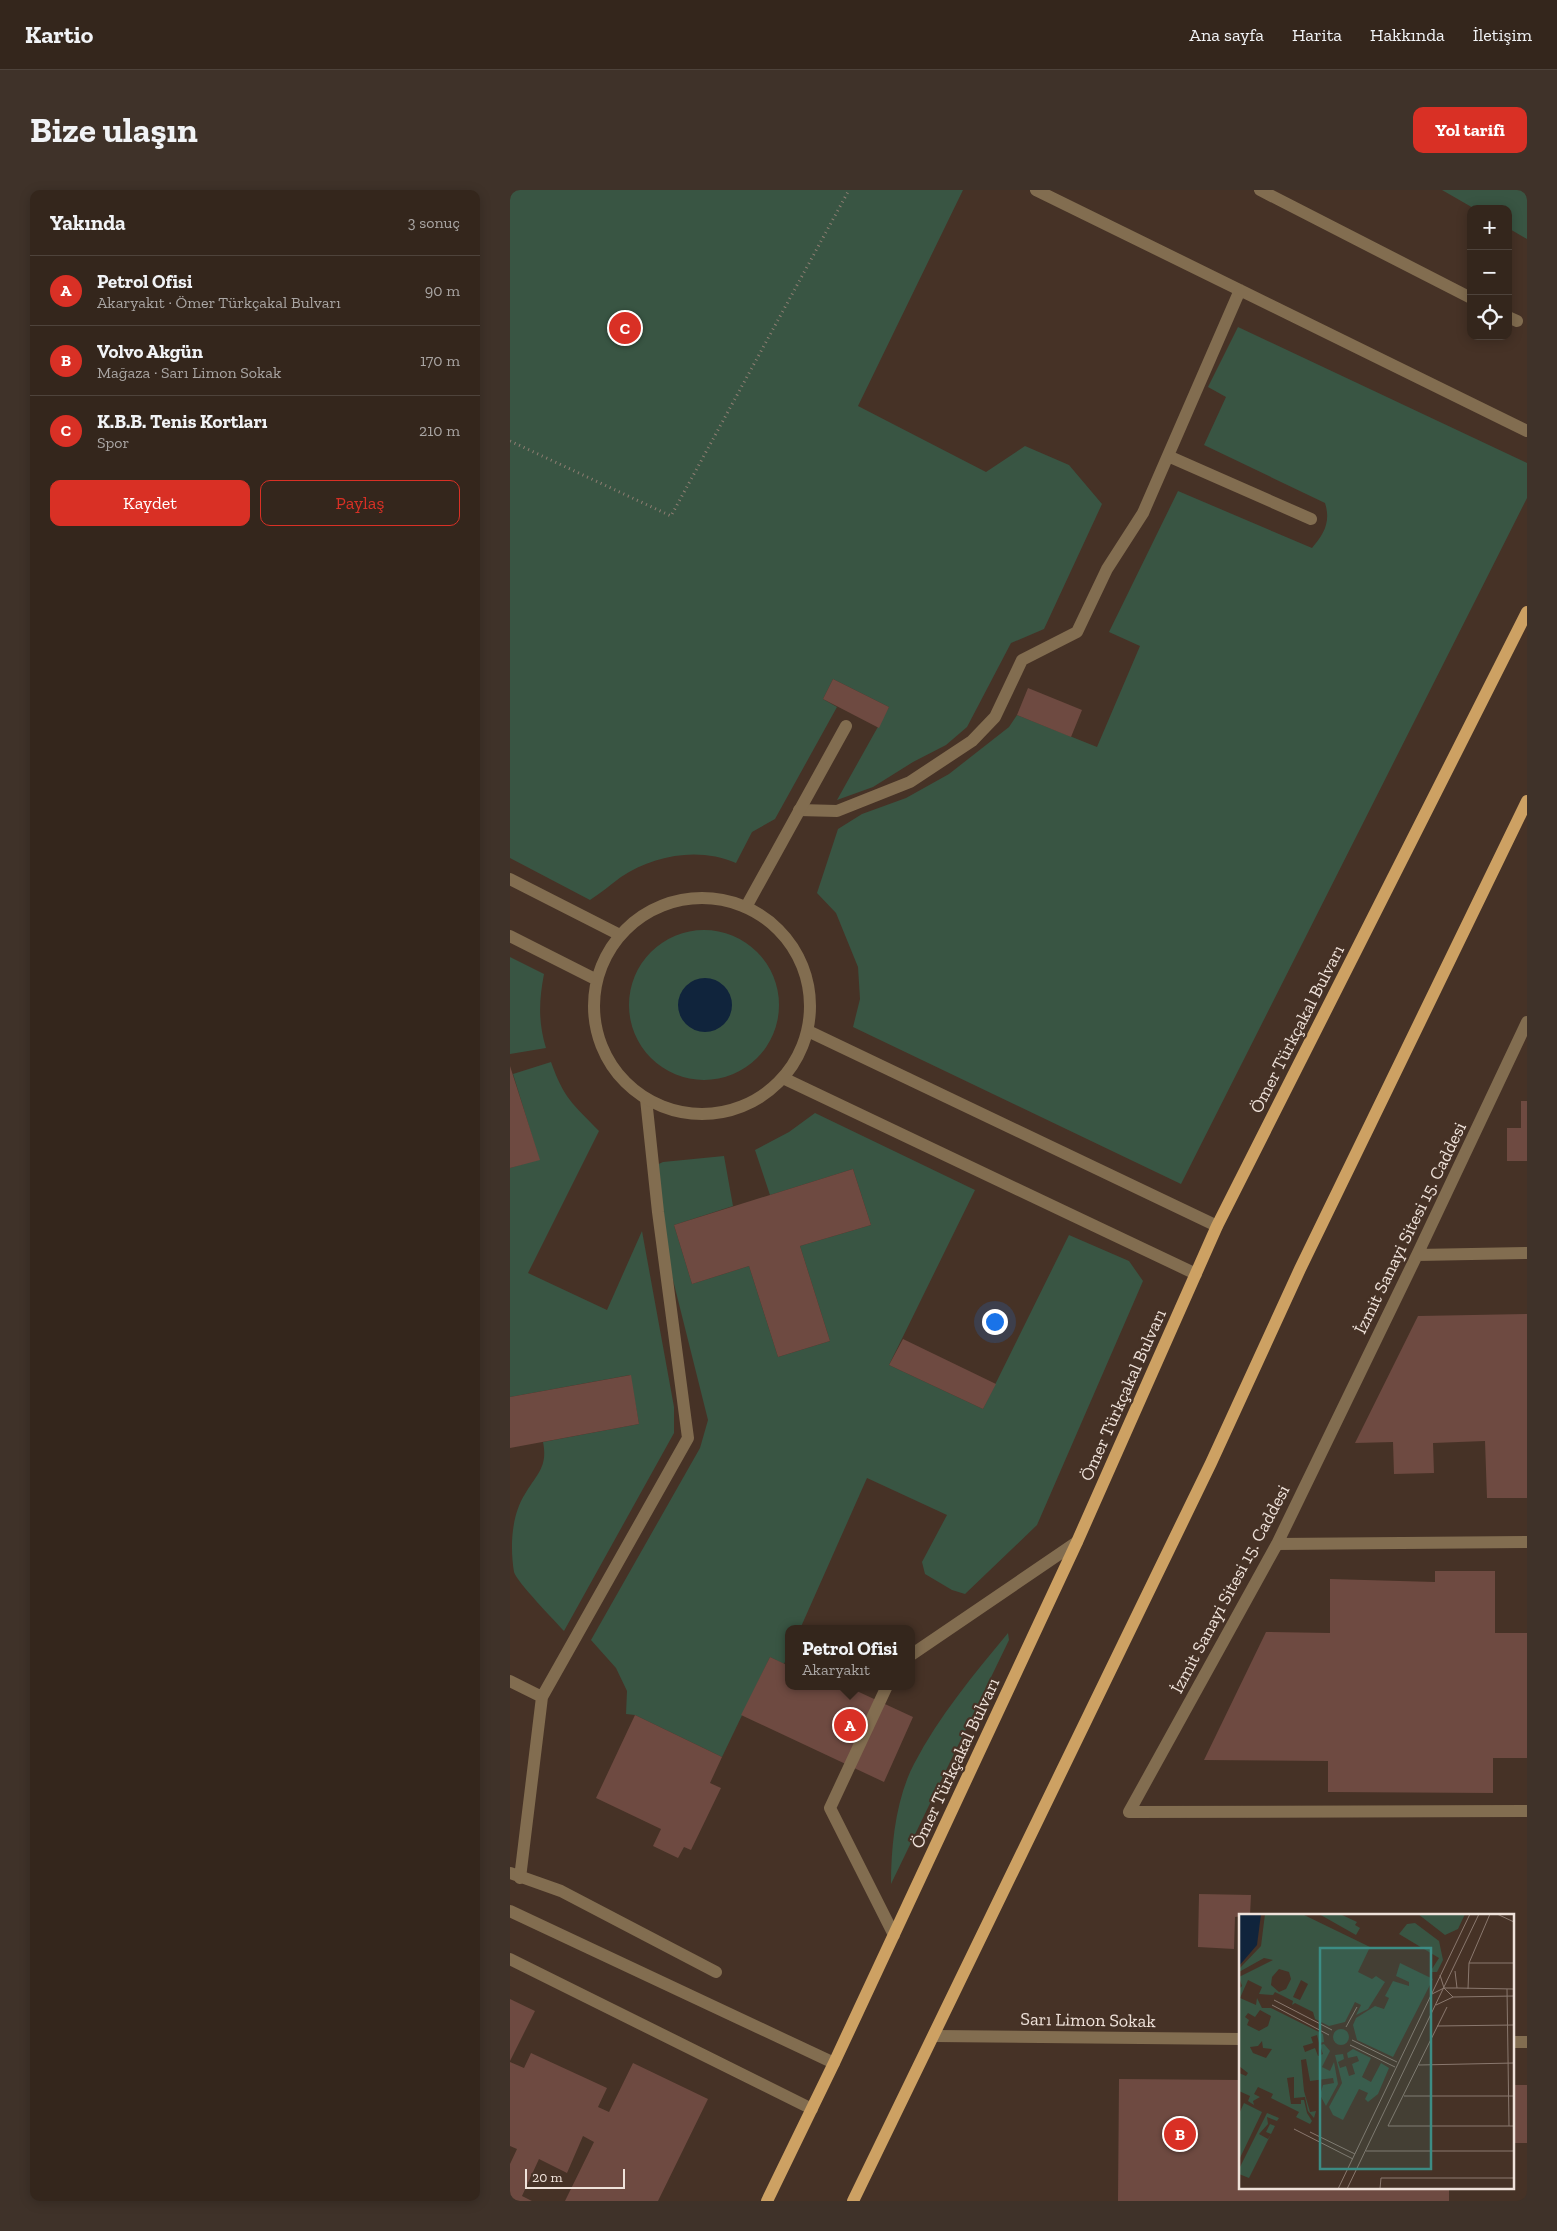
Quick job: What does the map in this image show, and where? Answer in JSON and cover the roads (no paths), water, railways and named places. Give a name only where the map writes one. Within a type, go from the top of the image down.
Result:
[{"type":"main road","name":"Ömer Türkçakal Bulvarı","points":[[767,2201],[834,2063],[1076,1542],[1217,1226],[1527,612]]},
{"type":"main road","points":[[853,2201],[935,2036],[1211,1463],[1300,1269],[1527,801]]},
{"type":"street","points":[[1036,190],[1527,431]]},
{"type":"street","points":[[1260,190],[1467,296]]},
{"type":"street","points":[[799,810],[837,811],[910,782],[972,741],[995,717],[1022,660],[1077,632],[1107,569],[1143,513],[1240,290]]},
{"type":"street","points":[[1168,456],[1311,519]]},
{"type":"street","points":[[746,907],[846,726]]},
{"type":"street","points":[[510,878],[620,935]]},
{"type":"street","points":[[692,899],[719,899],[746,907],[772,923],[792,945],[805,972],[811,1001],[808,1030],[799,1056],[783,1078],[754,1102],[718,1113],[681,1112],[646,1099],[620,1077],[602,1047],[594,1014],[597,980],[606,956],[620,935],[641,917],[665,904],[692,899]]},
{"type":"street","points":[[510,936],[597,980]]},
{"type":"street","name":"İzmit Sanayi Sitesi 15. Caddesi","points":[[1527,1022],[1277,1544],[1130,1812],[1527,1810]]},
{"type":"street","points":[[808,1030],[1217,1226]]},
{"type":"street","points":[[783,1078],[1196,1274]]},
{"type":"street","points":[[646,1099],[658,1212],[688,1438],[542,1697],[515,1875],[561,1891],[716,1972]]},
{"type":"street","points":[[1417,1255],[1527,1253]]},
{"type":"street","points":[[915,1652],[1076,1542]]},
{"type":"street","points":[[1277,1544],[1527,1542]]},
{"type":"street","points":[[510,1681],[542,1697]]},
{"type":"street","points":[[884,1690],[830,1808],[894,1935]]},
{"type":"street","points":[[510,1911],[834,2063]]},
{"type":"street","points":[[510,1959],[812,2109]]},
{"type":"street","name":"Sarı Limon Sokak","points":[[935,2036],[1239,2039]]},
{"type":"street","points":[[1514,2042],[1527,2042]]},
{"type":"water","points":[[705,978],[715,980],[724,986],[730,995],[732,1005],[730,1015],[724,1024],[715,1030],[705,1032],[695,1030],[686,1024],[680,1015],[678,1005],[680,995],[686,986],[695,980]]},
{"type":"place","name":"K.B.B. Tenis Kortları","points":[[625,328]]},
{"type":"place","name":"Petrol Ofisi","points":[[850,1725]]},
{"type":"place","name":"Volvo Akgün","points":[[1180,2134]]}]
